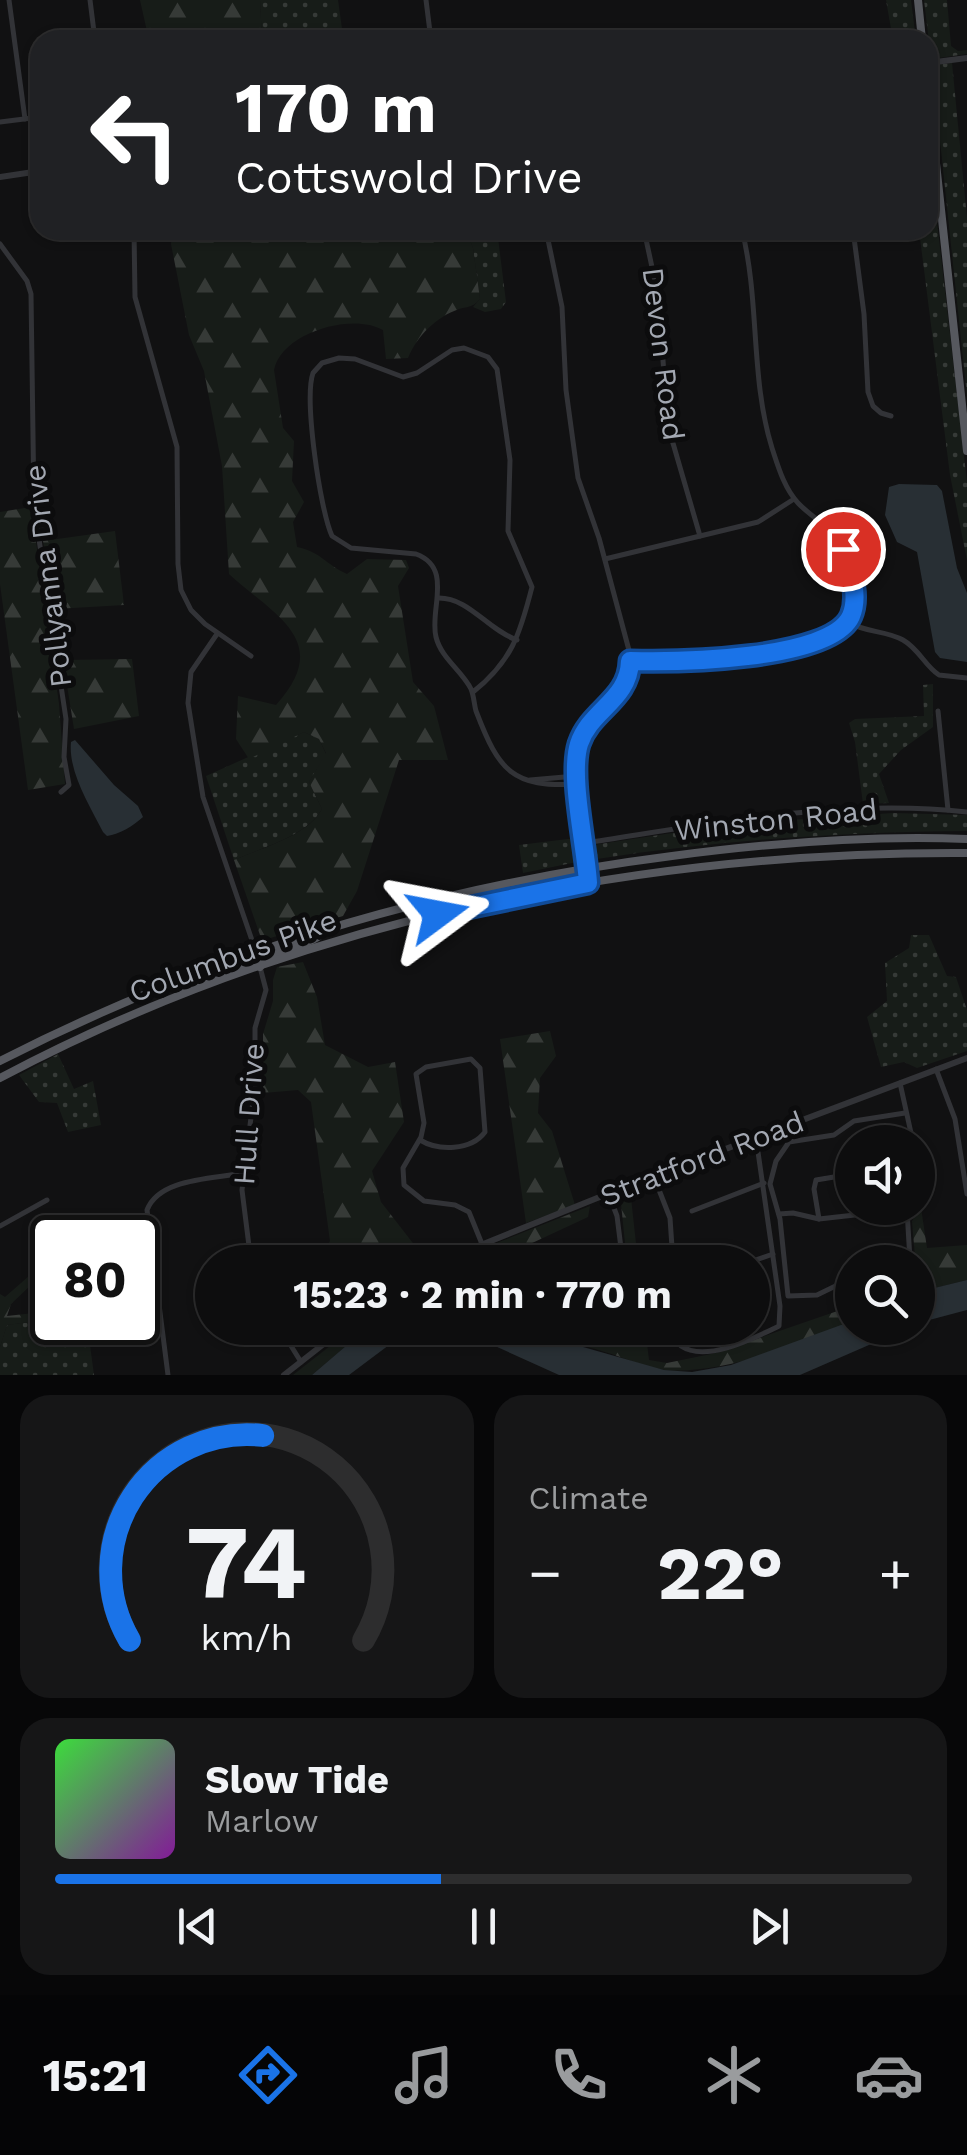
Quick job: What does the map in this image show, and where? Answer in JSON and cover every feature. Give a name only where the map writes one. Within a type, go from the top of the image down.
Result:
[{"type":"highway","points":[[918,0],[921,30]]},
{"type":"highway","points":[[938,178],[967,451]]},
{"type":"highway","name":"Columbus Pike","points":[[0,1061],[110,1008],[256,952],[403,906],[587,866],[776,844],[882,838],[967,839]]},
{"type":"highway","name":"Columbus Pike","points":[[0,1078],[180,996],[387,927],[588,883],[751,863],[967,853]]},
{"type":"highway","points":[[260,967],[268,956],[321,936],[328,928]]},
{"type":"highway","points":[[180,996],[185,988],[248,963],[256,952]]},
{"type":"street","points":[[9,0],[24,119]]},
{"type":"street","points":[[90,0],[94,30]]},
{"type":"street","points":[[426,0],[430,30]]},
{"type":"street","points":[[938,62],[967,58]]},
{"type":"street","points":[[0,122],[30,118]]},
{"type":"street","points":[[0,177],[30,172]]},
{"type":"street","points":[[134,240],[135,297],[177,447],[179,580],[191,610],[217,634],[251,656]]},
{"type":"street","points":[[548,240],[562,307],[566,390],[578,478],[605,560],[630,661],[622,691],[582,736],[577,753],[588,883]]},
{"type":"street","name":"Devon Road","points":[[646,240],[658,295],[668,426],[700,536]]},
{"type":"street","points":[[630,661],[696,661],[795,648],[848,622],[855,594],[843,549],[830,529],[794,500],[781,473],[764,415],[753,283],[744,240]]},
{"type":"street","points":[[855,240],[868,392],[873,406],[881,414],[891,416]]},
{"type":"street","name":"Pollyanna Drive","points":[[0,244],[27,281],[31,294],[34,495],[66,719],[64,757],[69,785],[61,792]]},
{"type":"street","points":[[473,692],[502,666],[516,640],[532,583],[508,531],[510,460],[497,373],[488,356],[464,348],[452,350],[417,373],[403,376],[346,358],[322,364],[310,379],[310,393],[320,485],[332,536],[351,548],[423,556],[435,571],[439,598],[437,642],[473,692],[475,707],[496,756],[510,772],[541,786],[578,784]]},
{"type":"street","points":[[605,560],[764,520],[794,500]]},
{"type":"street","points":[[439,598],[455,598],[516,640]]},
{"type":"street","points":[[848,622],[864,631],[906,641],[939,676],[967,678]]},
{"type":"street","points":[[217,634],[191,672],[188,703],[203,797],[256,952]]},
{"type":"street","points":[[938,711],[948,810]]},
{"type":"street","points":[[527,781],[576,776]]},
{"type":"street","name":"Winston Road","points":[[585,843],[770,816],[882,809],[967,812]]},
{"type":"street","points":[[510,882],[514,898]]},
{"type":"street","name":"Hull Drive","points":[[249,1245],[242,1200],[243,1174],[255,1085],[255,1028],[266,990],[260,967]]},
{"type":"street","name":"Stratford Road","points":[[482,1244],[967,1058]]},
{"type":"street","points":[[420,1140],[437,1148],[475,1142],[485,1132],[480,1068],[471,1059],[426,1067],[416,1074],[424,1123],[420,1140],[403,1168],[407,1190],[424,1201],[454,1205],[469,1212],[482,1244]]},
{"type":"street","points":[[936,1069],[956,1118],[967,1194]]},
{"type":"street","points":[[900,1083],[911,1125]]},
{"type":"street","points":[[835,1286],[816,1295],[788,1296],[779,1214],[770,1184],[778,1158],[790,1142],[834,1135],[854,1120],[905,1113]]},
{"type":"street","points":[[786,1126],[790,1142]]},
{"type":"street","points":[[756,1138],[778,1299],[779,1326],[770,1329]]},
{"type":"street","points":[[168,1375],[147,1229],[150,1202],[166,1189],[243,1174]]},
{"type":"street","points":[[819,1219],[814,1182],[835,1176]]},
{"type":"street","points":[[654,1177],[670,1218],[671,1245]]},
{"type":"street","points":[[692,1211],[764,1184]]},
{"type":"street","points":[[609,1195],[617,1216],[621,1245]]},
{"type":"street","points":[[0,1226],[47,1200]]},
{"type":"street","points":[[779,1214],[835,1217]]},
{"type":"street","points":[[290,1345],[301,1362]]},
{"type":"street","points":[[284,1375],[322,1345]]},
{"type":"street","points":[[680,1345],[685,1350],[730,1345]]},
{"type":"green space","points":[[140,0],[260,0],[262,30],[147,30]]},
{"type":"green space","points":[[260,0],[338,0],[342,30],[262,30]]},
{"type":"green space","points":[[886,0],[911,0],[915,30],[891,30]]},
{"type":"green space","points":[[924,0],[947,0],[951,46],[958,51],[967,50],[967,54],[938,58],[938,30],[928,30]]},
{"type":"green space","points":[[952,63],[967,218],[967,396],[938,122],[938,64]]},
{"type":"green space","points":[[938,231],[967,482],[967,560],[950,475],[920,240],[938,240]]},
{"type":"green space","points":[[172,240],[470,240],[473,248],[480,299],[435,322],[408,358],[386,359],[383,330],[354,323],[303,336],[279,357],[274,370],[283,428],[294,441],[292,481],[304,502],[293,522],[297,547],[347,574],[367,559],[406,560],[409,568],[398,586],[413,682],[434,706],[448,760],[399,760],[357,891],[343,916],[267,939],[260,935],[234,860],[283,840],[315,818],[322,809],[309,782],[326,753],[319,739],[304,732],[249,759],[236,739],[238,696],[276,705],[293,683],[300,663],[299,646],[279,617],[229,574],[222,466],[204,371],[189,335]]},
{"type":"green space","points":[[470,240],[498,240],[506,302],[501,309],[485,312],[473,307],[480,299]]},
{"type":"green space","points":[[31,507],[59,704],[65,784],[28,790],[0,584],[0,512]]},
{"type":"green space","points":[[115,531],[124,605],[55,609],[43,541]]},
{"type":"green space","points":[[132,659],[139,716],[74,729],[63,660]]},
{"type":"green space","points":[[933,684],[933,727],[901,750],[879,774],[889,803],[863,804],[849,723],[855,719],[924,716],[923,685]]},
{"type":"green space","points":[[304,732],[319,739],[326,754],[309,782],[322,809],[295,834],[234,860],[206,776]]},
{"type":"green space","points":[[893,813],[967,815],[967,831],[782,838],[597,859],[594,856],[593,845],[732,824]]},
{"type":"green space","points":[[576,838],[577,862],[523,873],[519,845]]},
{"type":"green space","points":[[911,935],[929,935],[947,976],[956,977],[967,1010],[967,1051],[917,1068],[904,1062],[881,1067],[867,1017],[887,1001],[885,963],[909,948]]},
{"type":"green space","points":[[303,962],[317,997],[325,1045],[368,1067],[395,1062],[404,1122],[372,1171],[381,1202],[414,1245],[328,1245],[311,1102],[298,1090],[263,1093],[263,1034],[273,1001],[277,967]]},
{"type":"green space","points":[[550,1031],[556,1056],[540,1078],[538,1113],[552,1131],[575,1205],[526,1223],[500,1039]]},
{"type":"green space","points":[[58,1054],[74,1089],[93,1081],[101,1125],[68,1132],[57,1103],[39,1102],[19,1075]]},
{"type":"green space","points":[[630,1189],[636,1245],[625,1245],[620,1194]]},
{"type":"green space","points":[[590,1206],[588,1217],[528,1245],[492,1245]]},
{"type":"green space","points":[[912,1225],[924,1225],[927,1245],[914,1245]]},
{"type":"green space","points":[[967,1245],[967,1280],[935,1288],[935,1247]]},
{"type":"green space","points":[[30,1275],[30,1286],[11,1304],[7,1316],[30,1313],[30,1322],[7,1325],[0,1347],[0,1294],[5,1297]]},
{"type":"green space","points":[[835,1312],[835,1328],[761,1356],[711,1368],[665,1370],[581,1345],[647,1345],[649,1360],[667,1363],[739,1345],[770,1345],[770,1334]]},
{"type":"green space","points":[[30,1322],[30,1345],[90,1345],[94,1375],[0,1375],[0,1347],[7,1325]]},
{"type":"green space","points":[[331,1345],[347,1345],[312,1375],[293,1375]]},
{"type":"shaded area","points":[[937,485],[942,491],[957,568],[967,593],[967,662],[940,658],[935,652],[917,552],[897,542],[885,515],[889,487]]},
{"type":"shaded area","points":[[75,740],[138,806],[143,817],[117,833],[107,836],[103,832],[76,777],[71,753],[71,742]]},
{"type":"shaded area","points":[[967,1280],[967,1310],[935,1318],[935,1288]]},
{"type":"shaded area","points":[[835,1327],[835,1345],[869,1345],[800,1375],[559,1375],[493,1345],[576,1345],[664,1370],[692,1372],[731,1365]]},
{"type":"shaded area","points":[[347,1345],[389,1345],[349,1375],[312,1375]]},
{"type":"route","points":[[438,914],[588,883],[577,753],[586,729],[622,691],[630,661],[720,659],[795,648],[826,636],[848,622],[852,613],[855,594],[843,549]]}]
